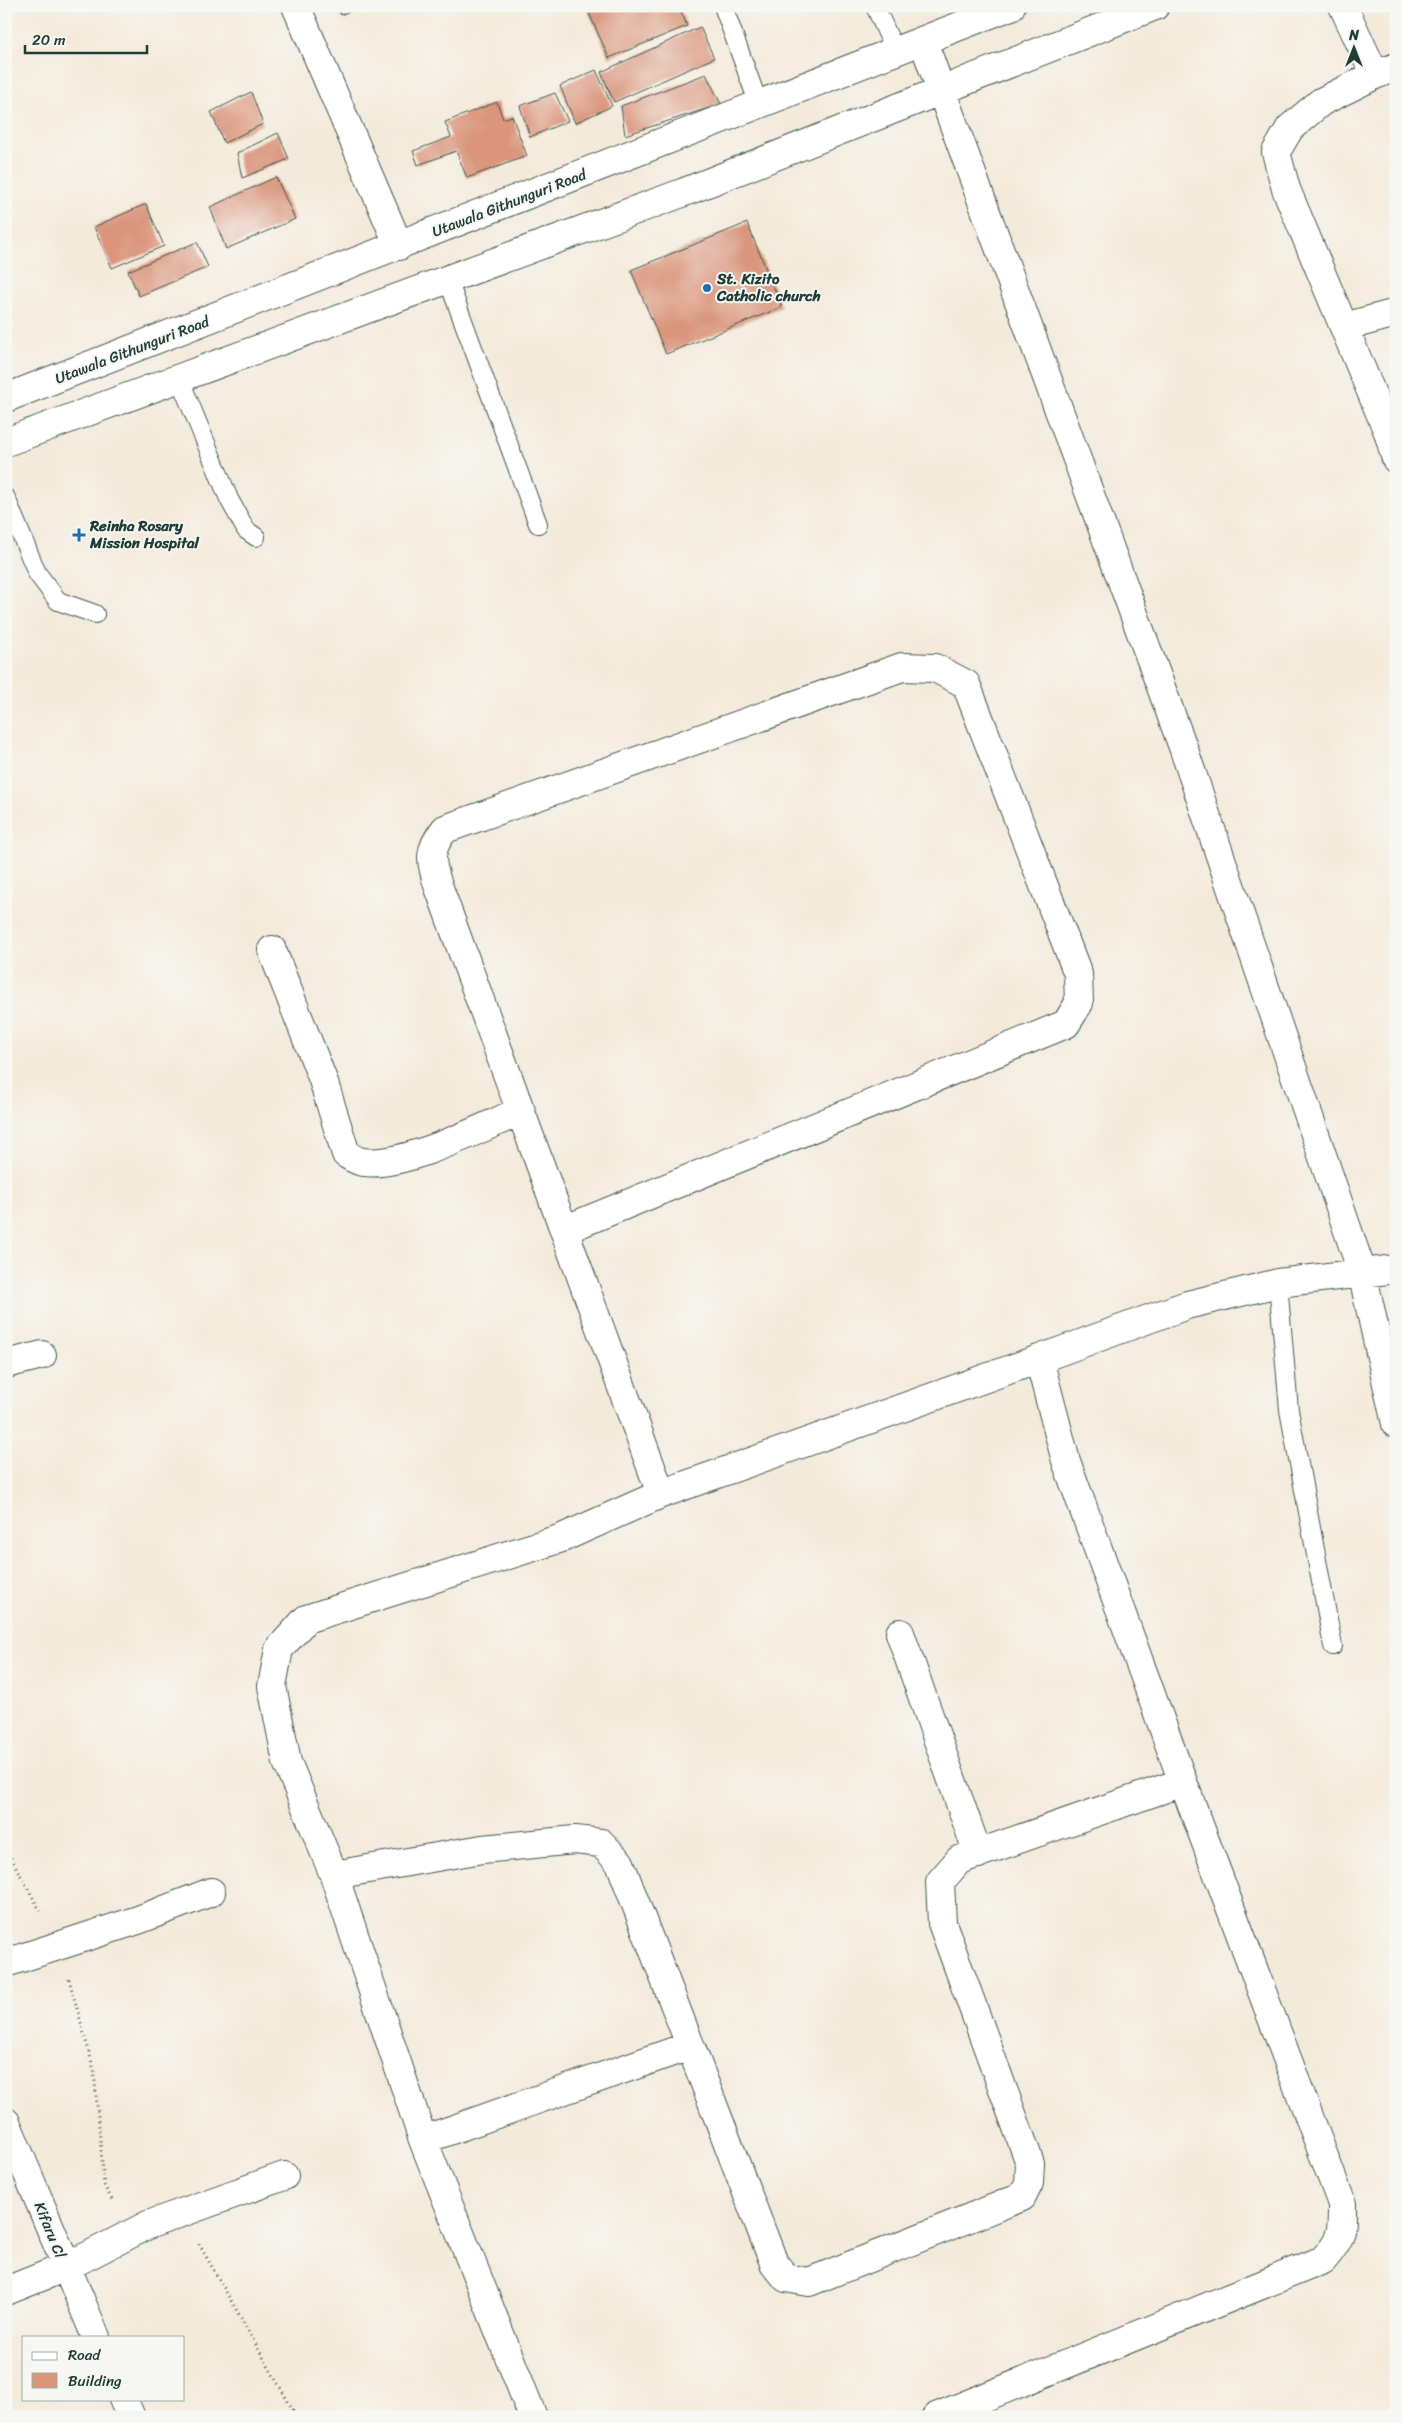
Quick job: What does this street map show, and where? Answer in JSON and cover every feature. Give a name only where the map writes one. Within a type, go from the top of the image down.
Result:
[{"type":"street","points":[[296,6],[399,246]]},
{"type":"street","name":"Utawala Githunguri Road","points":[[6,398],[1011,6]]},
{"type":"street","points":[[6,442],[180,380],[682,193],[1156,6]]},
{"type":"street","points":[[1343,6],[1385,71],[1315,107],[1290,128],[1276,152],[1286,189],[1388,432],[1396,459]]},
{"type":"street","points":[[923,40],[1183,746],[1362,1272],[1396,1424]]},
{"type":"street","points":[[1344,327],[1396,312]]},
{"type":"street","points":[[564,1230],[1066,1024],[1079,1003],[1078,974],[966,684],[935,668],[902,667],[445,830],[434,842],[431,863],[564,1230],[661,1494]]},
{"type":"street","points":[[272,950],[323,1080],[346,1154],[362,1162],[383,1162],[428,1150],[521,1112]]},
{"type":"street","points":[[533,2417],[424,2140],[334,1875],[287,1762],[272,1686],[279,1649],[306,1619],[562,1538],[661,1494],[1187,1305],[1278,1283],[1362,1272],[1396,1270]]},
{"type":"street","points":[[6,1364],[42,1355]]},
{"type":"street","points":[[936,2417],[1324,2260],[1342,2233],[1342,2204],[1183,1782],[1066,1461],[1039,1359]]},
{"type":"street","points":[[900,1633],[978,1854]]},
{"type":"street","points":[[334,1875],[482,1849],[575,1840],[601,1843],[620,1863],[774,2263],[786,2278],[809,2282],[1022,2197],[1029,2183],[1030,2163],[942,1924],[940,1882],[959,1860],[1183,1782]]},
{"type":"street","points":[[6,1963],[138,1920],[211,1892]]},
{"type":"street","points":[[424,2140],[690,2046]]},
{"type":"street","name":"Kifaru Cl","points":[[6,2122],[96,2336]]},
{"type":"street","points":[[6,2291],[66,2267],[148,2224],[284,2176]]},
{"type":"street","points":[[123,2400],[131,2417]]},
{"type":"lane","points":[[723,6],[759,105]]},
{"type":"lane","points":[[875,6],[895,51]]},
{"type":"lane","points":[[448,280],[538,524]]},
{"type":"lane","points":[[180,380],[228,499],[246,530],[256,537]]},
{"type":"lane","points":[[6,498],[37,573],[58,601],[95,614]]},
{"type":"lane","points":[[1278,1283],[1289,1410],[1333,1646]]},
{"type":"path","points":[[6,1849],[59,1945],[94,2070],[104,2185],[120,2214],[198,2242],[297,2417]]},
{"type":"building","points":[[336,6],[360,6],[341,15]]},
{"type":"building","points":[[599,6],[679,6],[687,26],[609,58],[588,11]]},
{"type":"building","points":[[700,27],[714,58],[614,102],[601,72]]},
{"type":"building","points":[[596,70],[612,106],[575,123],[560,86]]},
{"type":"building","points":[[706,74],[721,104],[625,135],[621,106]]},
{"type":"building","points":[[251,92],[263,124],[224,143],[211,112]]},
{"type":"building","points":[[555,93],[568,121],[530,137],[520,106]]},
{"type":"building","points":[[497,102],[503,119],[512,116],[527,156],[467,178],[456,151],[418,165],[413,151],[451,137],[445,122]]},
{"type":"building","points":[[278,133],[289,159],[242,178],[237,153]]},
{"type":"building","points":[[276,177],[295,219],[226,249],[210,207]]},
{"type":"building","points":[[146,204],[164,246],[112,268],[94,227]]},
{"type":"building","name":"St. Kizito Catholic church","points":[[747,223],[782,307],[666,354],[631,270]]},
{"type":"building","points":[[197,242],[208,267],[139,296],[128,271]]},
{"type":"place","name":"St. Kizito Catholic church","points":[[707,288]]},
{"type":"place","name":"Reinha Rosary Mission Hospital","points":[[79,535]]}]
